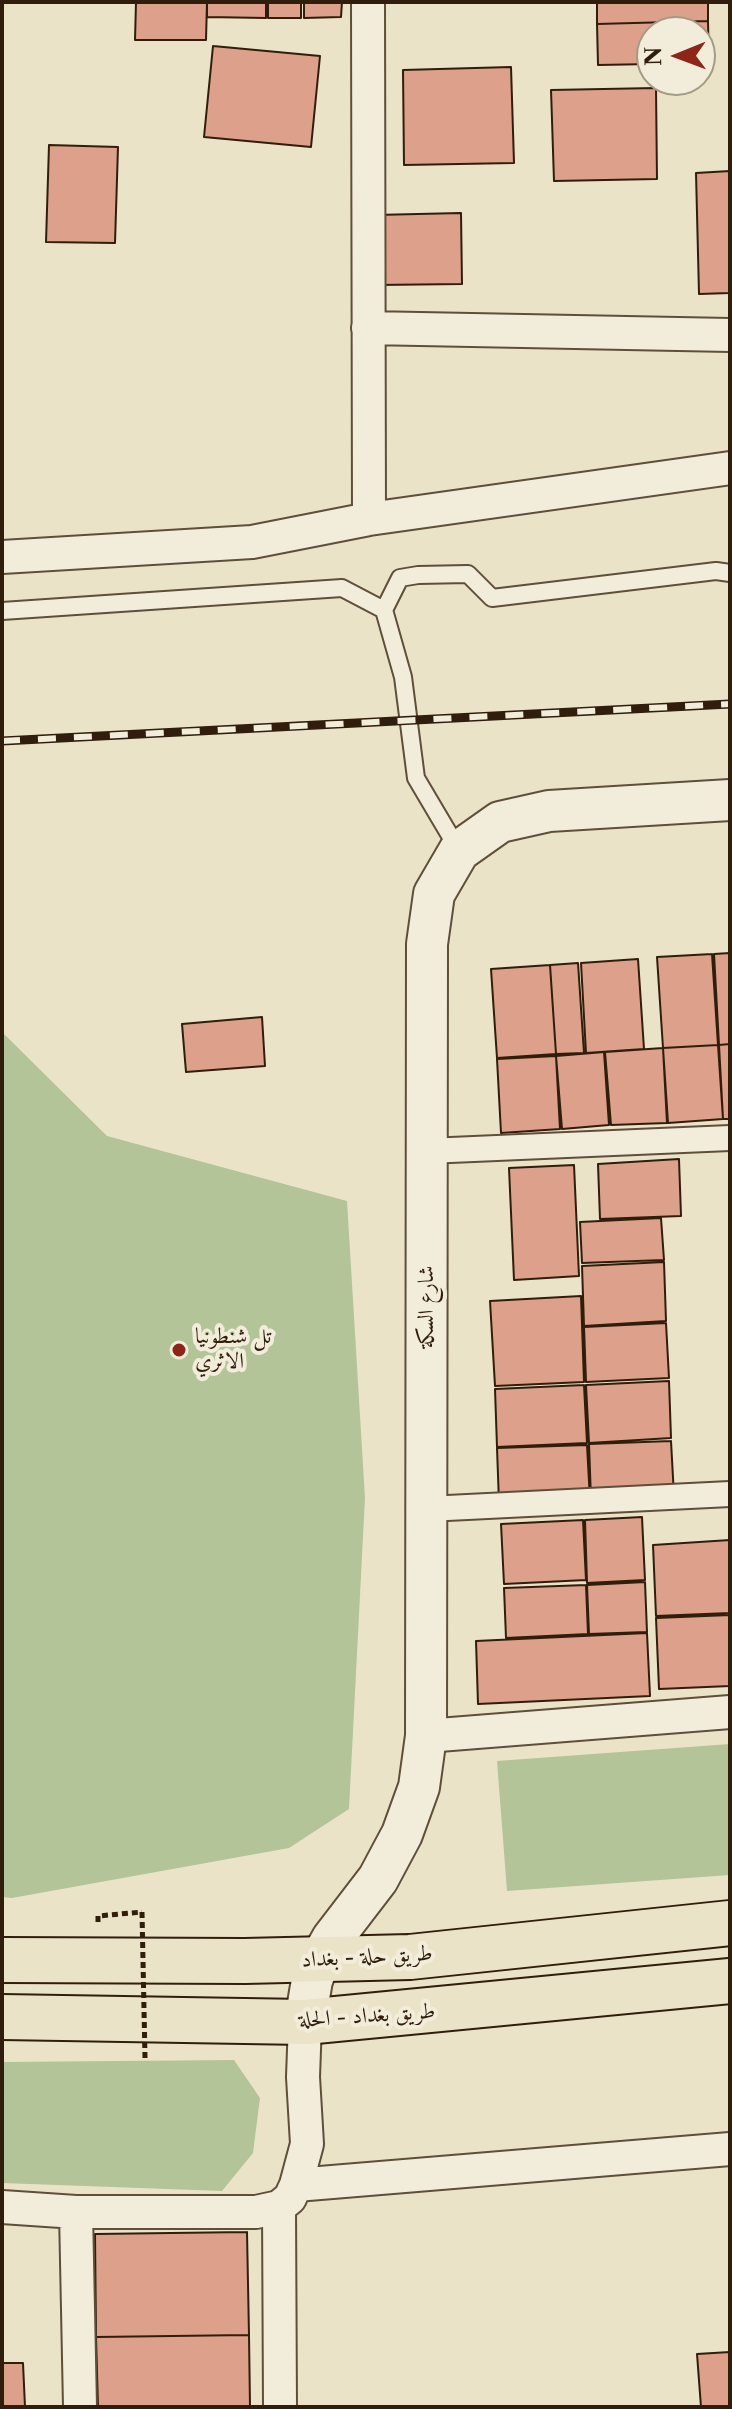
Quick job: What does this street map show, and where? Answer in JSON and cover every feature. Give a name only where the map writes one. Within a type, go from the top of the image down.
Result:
[{"type":"main road","name":"طريق حلة - بغداد","points":[[2,1960],[410,1957],[730,1923]]},
{"type":"main road","name":"طريق بغداد - الحلة","points":[[2,2017],[305,2022],[730,1981]]},
{"type":"street","points":[[368,2],[369,519]]},
{"type":"street","points":[[368,328],[730,335]]},
{"type":"street","points":[[2,557],[252,542],[369,519],[730,468]]},
{"type":"street","name":"شارع السكة","points":[[305,2022],[312,1980],[320,1960],[332,1939],[378,1879],[402,1834],[419,1787],[426,1736],[427,944],[434,894],[459,851],[500,822],[549,811],[730,800]]},
{"type":"street","points":[[427,1151],[730,1138]]},
{"type":"street","points":[[427,1509],[730,1494]]},
{"type":"street","points":[[426,1736],[730,1712]]},
{"type":"street","points":[[280,2407],[288,2196],[307,2144],[303,2077],[305,2022]]},
{"type":"street","points":[[2,2207],[76,2212],[256,2212],[288,2196],[730,2149]]},
{"type":"street","points":[[76,2212],[80,2407]]},
{"type":"lane","points":[[459,851],[416,778],[403,677],[384,610],[400,578],[468,574],[492,598],[716,571],[730,573]]},
{"type":"lane","points":[[2,611],[342,588],[384,610]]},
{"type":"path","points":[[98,1916],[142,1912],[145,2058]]},
{"type":"green space","name":"تل شنطونيا الاثري","points":[[2,1032],[107,1136],[347,1201],[365,1498],[349,1809],[289,1848],[12,1898],[2,1897]]},
{"type":"green space","points":[[730,1744],[730,1875],[507,1891],[497,1761]]},
{"type":"green space","points":[[234,2060],[260,2098],[253,2153],[222,2191],[2,2183],[2,2062]]},
{"type":"building","points":[[136,2],[207,2],[206,40],[135,40]]},
{"type":"building","points":[[207,2],[266,2],[266,18],[207,17]]},
{"type":"building","points":[[268,2],[301,2],[301,18],[268,18]]},
{"type":"building","points":[[304,2],[342,2],[341,17],[304,18]]},
{"type":"building","points":[[597,2],[708,2],[708,16],[636,16],[636,23],[597,24]]},
{"type":"building","points":[[636,23],[636,64],[598,65],[597,24]]},
{"type":"building","points":[[213,46],[320,56],[311,147],[204,137]]},
{"type":"building","points":[[511,67],[514,163],[404,165],[403,70]]},
{"type":"building","points":[[636,88],[636,96],[656,96],[657,179],[554,181],[551,90]]},
{"type":"building","points":[[49,145],[118,147],[115,243],[46,242]]},
{"type":"building","points":[[730,171],[730,293],[699,294],[696,173]]},
{"type":"building","points":[[461,213],[462,284],[376,285],[375,215]]},
{"type":"building","points":[[730,953],[730,1044],[719,1045],[714,954]]},
{"type":"building","points":[[712,954],[718,1045],[663,1048],[657,957]]},
{"type":"building","points":[[638,959],[644,1049],[586,1053],[581,963]]},
{"type":"building","points":[[578,963],[584,1053],[556,1054],[550,965]]},
{"type":"building","points":[[550,965],[556,1054],[497,1058],[491,969]]},
{"type":"building","points":[[262,1017],[265,1066],[186,1072],[182,1024]]},
{"type":"building","points":[[730,1044],[730,1119],[723,1119],[719,1045]]},
{"type":"building","points":[[718,1045],[723,1119],[668,1123],[663,1048]]},
{"type":"building","points":[[663,1048],[667,1123],[611,1125],[605,1052]]},
{"type":"building","points":[[604,1052],[609,1125],[562,1129],[556,1056]]},
{"type":"building","points":[[556,1056],[560,1129],[501,1133],[497,1059]]},
{"type":"building","points":[[679,1159],[681,1216],[600,1219],[598,1164]]},
{"type":"building","points":[[574,1165],[579,1276],[514,1280],[509,1168]]},
{"type":"building","points":[[661,1218],[664,1260],[582,1263],[580,1222]]},
{"type":"building","points":[[664,1262],[666,1321],[584,1326],[582,1266]]},
{"type":"building","points":[[581,1296],[584,1382],[495,1386],[490,1301]]},
{"type":"building","points":[[666,1323],[669,1378],[586,1382],[584,1327]]},
{"type":"building","points":[[669,1381],[671,1438],[589,1443],[586,1385]]},
{"type":"building","points":[[584,1385],[587,1443],[497,1447],[495,1389]]},
{"type":"building","points":[[671,1441],[674,1496],[591,1499],[589,1444]]},
{"type":"building","points":[[587,1445],[590,1500],[499,1503],[497,1448]]},
{"type":"building","points":[[642,1517],[645,1580],[587,1583],[585,1520]]},
{"type":"building","points":[[583,1520],[586,1580],[504,1584],[501,1524]]},
{"type":"building","points":[[730,1540],[730,1613],[656,1616],[653,1545]]},
{"type":"building","points":[[645,1582],[647,1632],[589,1634],[587,1585]]},
{"type":"building","points":[[586,1585],[588,1634],[506,1638],[504,1588]]},
{"type":"building","points":[[730,1615],[730,1686],[659,1689],[656,1618]]},
{"type":"building","points":[[647,1633],[650,1696],[478,1704],[476,1641]]},
{"type":"building","points":[[247,2232],[249,2335],[96,2337],[95,2234]]},
{"type":"building","points":[[249,2335],[250,2407],[98,2407],[96,2337]]},
{"type":"building","points":[[730,2352],[730,2407],[701,2407],[697,2354]]},
{"type":"building","points":[[2,2363],[23,2363],[25,2407],[2,2407]]},
{"type":"railway","points":[[2,741],[730,704]]},
{"type":"place","name":"تل شنطونيا الاثري","points":[[179,1350]]}]
